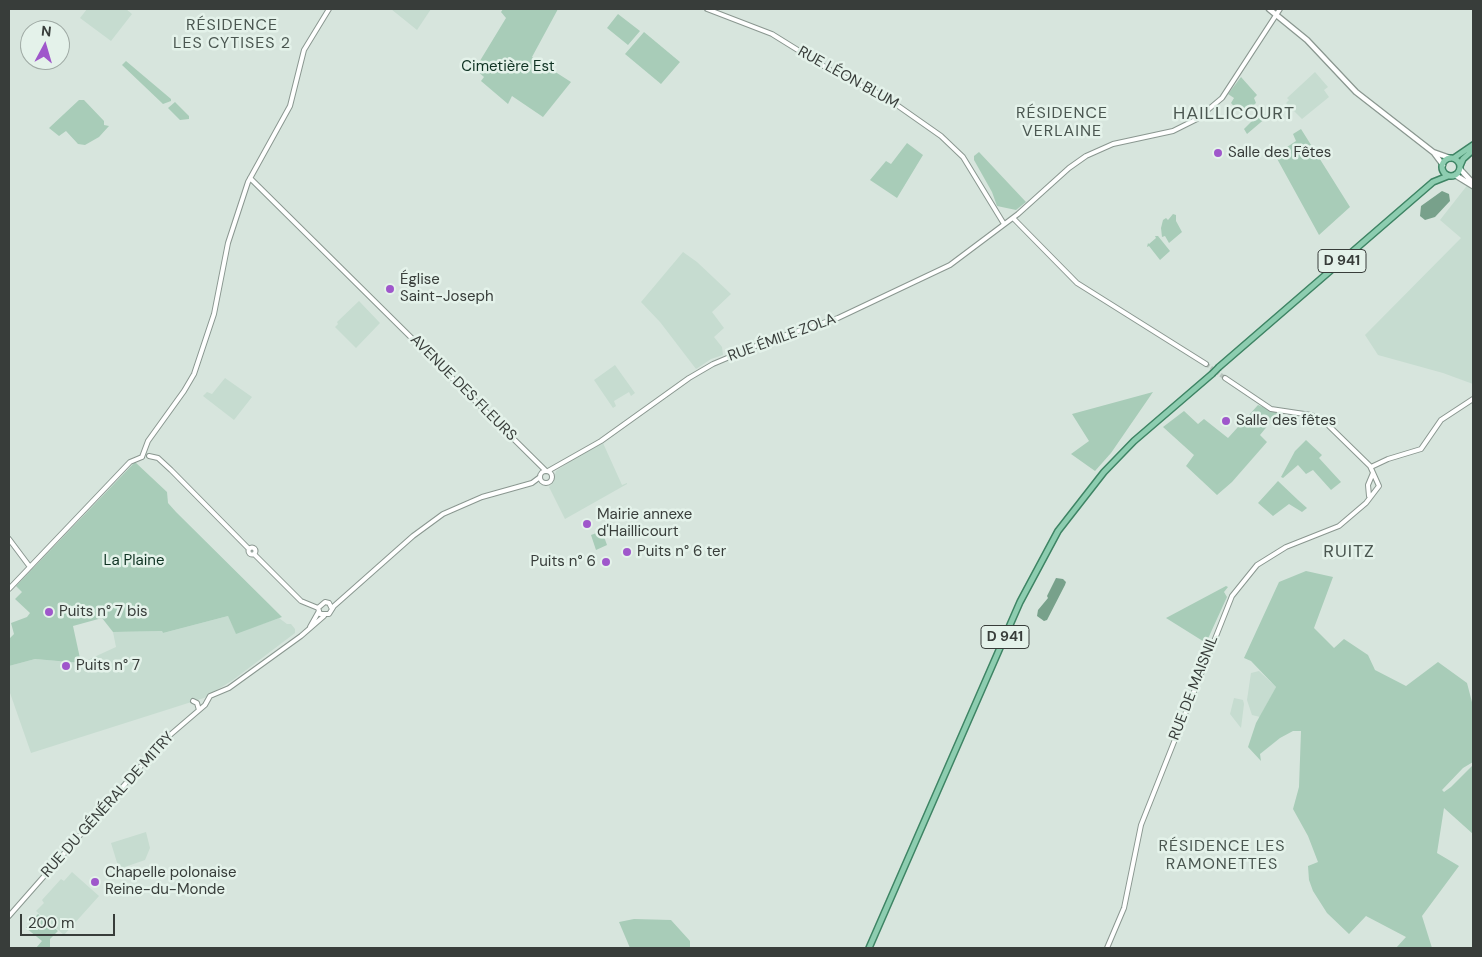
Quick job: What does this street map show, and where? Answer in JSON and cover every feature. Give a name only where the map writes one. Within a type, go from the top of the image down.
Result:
[{"type":"main road","points":[[1269,9],[1307,40],[1356,92],[1433,152],[1448,176],[1455,175],[1473,185]]},
{"type":"main road","points":[[1442,166],[1473,145]]},
{"type":"main road","points":[[1455,175],[1463,159],[1473,150]]},
{"type":"main road","points":[[1433,152],[1452,158],[1473,185]]},
{"type":"main road","name":"D 941","points":[[1433,182],[1442,166]]},
{"type":"main road","name":"D 941","points":[[869,948],[1020,602],[1054,539],[1082,498],[1134,441],[1433,182],[1448,176]]},
{"type":"street","points":[[142,457],[148,441],[194,374],[212,322],[228,243],[250,178],[290,106],[304,50],[329,9]]},
{"type":"street","name":"RUE LÉON BLUM","points":[[707,9],[766,32],[830,70],[884,96],[942,137],[966,161],[1004,224]]},
{"type":"street","name":"RUE ÉMILE ZOLA","points":[[540,477],[601,441],[689,378],[713,364],[756,345],[838,318],[931,276],[950,265],[1013,218],[1086,156],[1113,144],[1172,132],[1205,113],[1225,94],[1280,9]]},
{"type":"street","name":"AVENUE DES FLEURS","points":[[250,178],[547,472]]},
{"type":"street","points":[[1013,218],[1077,283],[1206,364]]},
{"type":"street","points":[[1225,378],[1271,408],[1311,415],[1320,419],[1372,470],[1378,486],[1374,490],[1368,488]]},
{"type":"street","points":[[1369,496],[1368,488],[1372,470],[1377,465],[1421,449],[1441,420],[1473,399]]},
{"type":"street","points":[[145,452],[149,456],[158,458],[249,549],[254,548],[254,554],[301,601],[318,609],[324,616]]},
{"type":"street","points":[[9,589],[130,462],[142,457],[146,459],[149,456]]},
{"type":"street","points":[[524,484],[550,482],[547,472]]},
{"type":"street","points":[[310,628],[329,614],[349,593],[415,534],[443,514],[482,497],[536,481],[540,477],[543,482]]},
{"type":"street","points":[[1370,481],[1376,480]]},
{"type":"street","name":"RUE DE MAISNIL","points":[[1108,948],[1124,908],[1141,825],[1232,596],[1257,565],[1286,547],[1335,529],[1366,503],[1374,490]]},
{"type":"street","points":[[9,539],[30,567]]},
{"type":"street","points":[[329,604],[349,593]]},
{"type":"street","points":[[310,628],[323,602],[329,604],[332,609]]},
{"type":"street","name":"RUE DU GÉNÉRAL DE MITRY","points":[[9,916],[163,741],[208,702],[210,696],[228,688],[310,628]]},
{"type":"street","points":[[193,701],[197,703],[199,710]]},
{"type":"shaded area","points":[[87,9],[126,9],[132,14],[111,41],[80,18]]},
{"type":"shaded area","points":[[391,9],[431,9],[417,30]]},
{"type":"shaded area","points":[[1315,72],[1328,87],[1324,90],[1329,97],[1302,119],[1286,103],[1289,100],[1287,98]]},
{"type":"shaded area","points":[[1469,183],[1473,186],[1473,384],[1443,373],[1378,355],[1365,335],[1461,238],[1440,220]]},
{"type":"shaded area","points":[[1442,191],[1449,194],[1450,201],[1435,217],[1425,220],[1420,216],[1421,206]]},
{"type":"shaded area","points":[[683,252],[697,262],[731,294],[712,312],[724,328],[714,337],[722,347],[723,355],[711,359],[696,369],[660,322],[641,302]]},
{"type":"shaded area","points":[[359,301],[380,323],[356,348],[335,327],[338,324],[337,322]]},
{"type":"shaded area","points":[[615,365],[635,393],[631,396],[629,392],[614,401],[616,406],[613,408],[594,380]]},
{"type":"shaded area","points":[[225,378],[252,397],[234,420],[203,396],[207,392],[212,394]]},
{"type":"shaded area","points":[[603,443],[622,485],[627,484],[565,519],[549,487],[553,482],[556,471],[578,456]]},
{"type":"shaded area","points":[[1056,578],[1063,579],[1066,582],[1047,620],[1044,621],[1037,616],[1038,610],[1048,598],[1047,596]]},
{"type":"shaded area","points":[[228,616],[236,633],[279,618],[287,624],[291,624],[295,629],[295,633],[233,680],[204,698],[31,753],[9,690],[9,666],[35,659],[81,663],[116,647],[113,632],[162,631],[163,633]]},
{"type":"shaded area","points":[[1259,671],[1276,687],[1260,717],[1252,715],[1247,700],[1251,673]]},
{"type":"shaded area","points":[[1234,698],[1243,700],[1244,704],[1241,728],[1230,714]]},
{"type":"shaded area","points":[[146,832],[150,848],[145,860],[119,869],[111,843]]},
{"type":"shaded area","points":[[72,872],[99,896],[64,935],[36,911],[44,903],[42,900],[61,879],[64,881]]},
{"type":"green space","name":"Cimetière Est","points":[[503,9],[558,9],[532,57],[571,82],[543,117],[512,96],[508,104],[481,81],[484,77],[475,69],[506,18],[501,12]]},
{"type":"green space","points":[[618,14],[640,31],[628,45],[607,28]]},
{"type":"green space","points":[[644,32],[680,62],[661,84],[625,54]]},
{"type":"green space","points":[[126,61],[171,101],[163,104],[122,65]]},
{"type":"green space","points":[[1241,77],[1257,95],[1254,98],[1256,103],[1242,115],[1231,103],[1234,98],[1228,94]]},
{"type":"green space","points":[[79,100],[84,100],[104,121],[104,125],[109,126],[99,137],[85,145],[78,144],[66,131],[59,136],[49,128]]},
{"type":"green space","points":[[175,102],[189,116],[189,119],[180,120],[168,108]]},
{"type":"green space","points":[[1262,111],[1267,117],[1247,134],[1244,129]]},
{"type":"green space","points":[[1301,129],[1350,207],[1319,235],[1275,155],[1296,141],[1293,134]]},
{"type":"green space","points":[[907,143],[923,155],[897,198],[870,180],[886,161],[891,164]]},
{"type":"green space","points":[[979,152],[1026,202],[1016,210],[997,206],[992,192],[974,160],[974,156]]},
{"type":"green space","points":[[1173,214],[1176,215],[1176,221],[1182,232],[1169,243],[1165,236],[1162,237],[1161,228],[1163,220],[1166,218],[1168,220]]},
{"type":"green space","points":[[1155,236],[1158,236],[1170,251],[1160,260],[1149,246],[1147,247],[1148,243],[1156,238]]},
{"type":"green space","points":[[1153,392],[1111,453],[1095,471],[1071,454],[1089,441],[1072,414]]},
{"type":"green space","points":[[1258,405],[1278,413],[1260,435],[1267,442],[1232,482],[1217,495],[1186,466],[1194,455],[1163,427],[1184,411],[1198,424],[1204,419],[1228,438]]},
{"type":"green space","points":[[1306,440],[1322,455],[1319,458],[1341,482],[1331,490],[1313,470],[1306,474],[1298,465],[1283,478],[1281,477],[1295,451]]},
{"type":"green space","name":"La Plaine","points":[[135,462],[167,492],[168,503],[176,512],[282,617],[236,634],[228,616],[163,633],[162,631],[113,632],[102,618],[73,626],[81,663],[35,659],[9,666],[9,639],[14,634],[11,623],[27,617],[30,613],[15,599],[22,592],[16,586]]},
{"type":"green space","points":[[1278,481],[1307,508],[1302,512],[1289,504],[1273,516],[1258,503]]},
{"type":"green space","points":[[602,531],[607,545],[596,550],[591,535]]},
{"type":"green space","points":[[1306,571],[1333,577],[1314,628],[1334,648],[1344,639],[1368,655],[1375,670],[1406,686],[1438,662],[1467,683],[1473,706],[1473,762],[1463,768],[1442,790],[1444,792],[1451,787],[1473,765],[1473,834],[1444,808],[1437,853],[1459,866],[1422,916],[1432,948],[1396,948],[1406,937],[1366,916],[1349,934],[1327,913],[1313,891],[1309,880],[1308,866],[1318,862],[1308,836],[1293,809],[1299,787],[1301,731],[1293,731],[1280,738],[1260,754],[1261,761],[1248,747],[1256,723],[1276,687],[1251,661],[1244,658],[1279,582]]},
{"type":"green space","points":[[1226,586],[1228,587],[1224,592],[1227,597],[1206,643],[1166,618]]},
{"type":"green space","points":[[38,914],[58,931],[50,939],[50,948],[36,948],[42,941],[26,928]]},
{"type":"green space","points":[[634,919],[671,920],[690,941],[690,948],[630,948],[619,922]]},
{"type":"tunnel","points":[[1206,364],[1225,378]]},
{"type":"place","name":"Salle des Fêtes","points":[[1218,153]]},
{"type":"place","name":"Église Saint-Joseph","points":[[390,289]]},
{"type":"place","name":"Salle des fêtes","points":[[1226,421]]},
{"type":"place","name":"Mairie annexe d'Haillicourt","points":[[587,524]]},
{"type":"place","name":"Puits n° 6 ter","points":[[627,552]]},
{"type":"place","name":"Puits n° 6","points":[[606,562]]},
{"type":"place","name":"Puits n° 7 bis","points":[[49,612]]},
{"type":"place","name":"Puits n° 7","points":[[66,666]]},
{"type":"place","name":"Chapelle polonaise Reine-du-Monde","points":[[95,882]]},
{"type":"district","name":"RÉSIDENCE LES CYTISES 2","points":[[232,35]]},
{"type":"district","name":"HAILLICOURT","points":[[1234,114]]},
{"type":"district","name":"RÉSIDENCE VERLAINE","points":[[1062,123]]},
{"type":"district","name":"RUITZ","points":[[1349,552]]},
{"type":"district","name":"RÉSIDENCE LES RAMONETTES","points":[[1222,856]]}]
